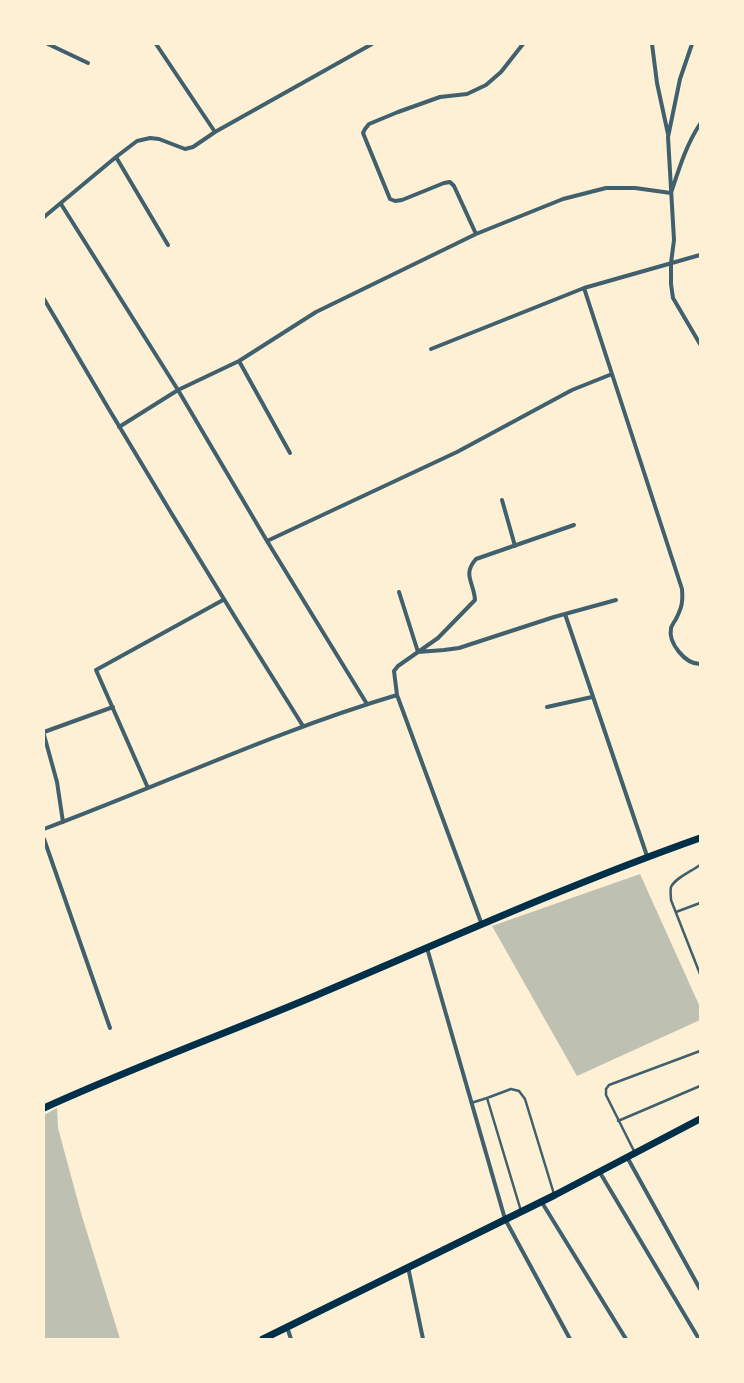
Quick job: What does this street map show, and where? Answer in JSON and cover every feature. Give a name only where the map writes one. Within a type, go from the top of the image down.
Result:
[{"type":"main road","points":[[44,1108],[96,1084],[281,1010],[647,856],[700,838]]},
{"type":"main road","points":[[263,1339],[554,1195],[700,1119]]},
{"type":"street","points":[[48,44],[88,63]]},
{"type":"street","points":[[156,44],[215,132]]},
{"type":"street","points":[[44,217],[116,157],[137,142],[150,138],[159,139],[185,149],[193,147],[215,132],[372,44]]},
{"type":"street","points":[[476,234],[454,186],[450,182],[402,200],[394,201],[390,198],[363,133],[369,124],[398,112],[440,97],[467,94],[486,85],[501,72],[523,44]]},
{"type":"street","points":[[652,44],[657,83],[668,137],[674,240],[670,263],[673,298],[700,344]]},
{"type":"street","points":[[668,137],[680,79],[692,44]]},
{"type":"street","points":[[671,193],[681,162],[693,134],[700,124]]},
{"type":"street","points":[[116,157],[168,245]]},
{"type":"street","points":[[119,427],[178,390],[239,361],[316,312],[476,234],[563,199],[606,188],[635,188],[671,193]]},
{"type":"street","points":[[61,204],[178,390],[267,541],[367,704]]},
{"type":"street","points":[[431,349],[584,288],[700,255]]},
{"type":"street","points":[[584,288],[682,589],[683,601],[671,628],[672,638],[676,649],[682,656],[696,664],[700,664]]},
{"type":"street","points":[[44,299],[223,600],[303,726]]},
{"type":"street","points":[[239,361],[290,453]]},
{"type":"street","points":[[267,541],[457,452],[572,390],[612,374]]},
{"type":"street","points":[[502,500],[515,546]]},
{"type":"street","points":[[482,925],[397,695],[394,671],[398,666],[438,638],[475,600],[475,593],[468,575],[470,566],[476,559],[574,525]]},
{"type":"street","points":[[399,592],[418,652]]},
{"type":"street","points":[[148,788],[96,670],[223,600]]},
{"type":"street","points":[[418,652],[458,648],[565,614],[616,600]]},
{"type":"street","points":[[565,614],[647,856]]},
{"type":"street","points":[[44,829],[303,726],[397,695]]},
{"type":"street","points":[[547,707],[592,697]]},
{"type":"street","points":[[63,822],[57,782],[44,734],[113,707]]},
{"type":"street","points":[[44,838],[110,1028]]},
{"type":"street","points":[[426,948],[505,1219],[570,1339]]},
{"type":"street","points":[[627,1156],[700,1289]]},
{"type":"street","points":[[599,1171],[699,1339]]},
{"type":"street","points":[[541,1201],[626,1339]]},
{"type":"street","points":[[408,1266],[422,1339]]},
{"type":"street","points":[[287,1327],[291,1339]]},
{"type":"lane","points":[[700,865],[693,871],[676,880],[671,887],[671,900],[700,974]]},
{"type":"lane","points":[[676,912],[700,903]]},
{"type":"lane","points":[[635,1152],[606,1096],[606,1089],[609,1085],[700,1050]]},
{"type":"lane","points":[[618,1121],[700,1086]]},
{"type":"lane","points":[[471,1103],[511,1089],[519,1091],[525,1099],[554,1195]]},
{"type":"lane","points":[[488,1098],[521,1211]]},
{"type":"building","points":[[640,874],[700,1007],[700,1020],[577,1076],[492,926]]},
{"type":"building","points":[[57,1108],[58,1128],[81,1213],[120,1339],[44,1339],[44,1115]]}]
